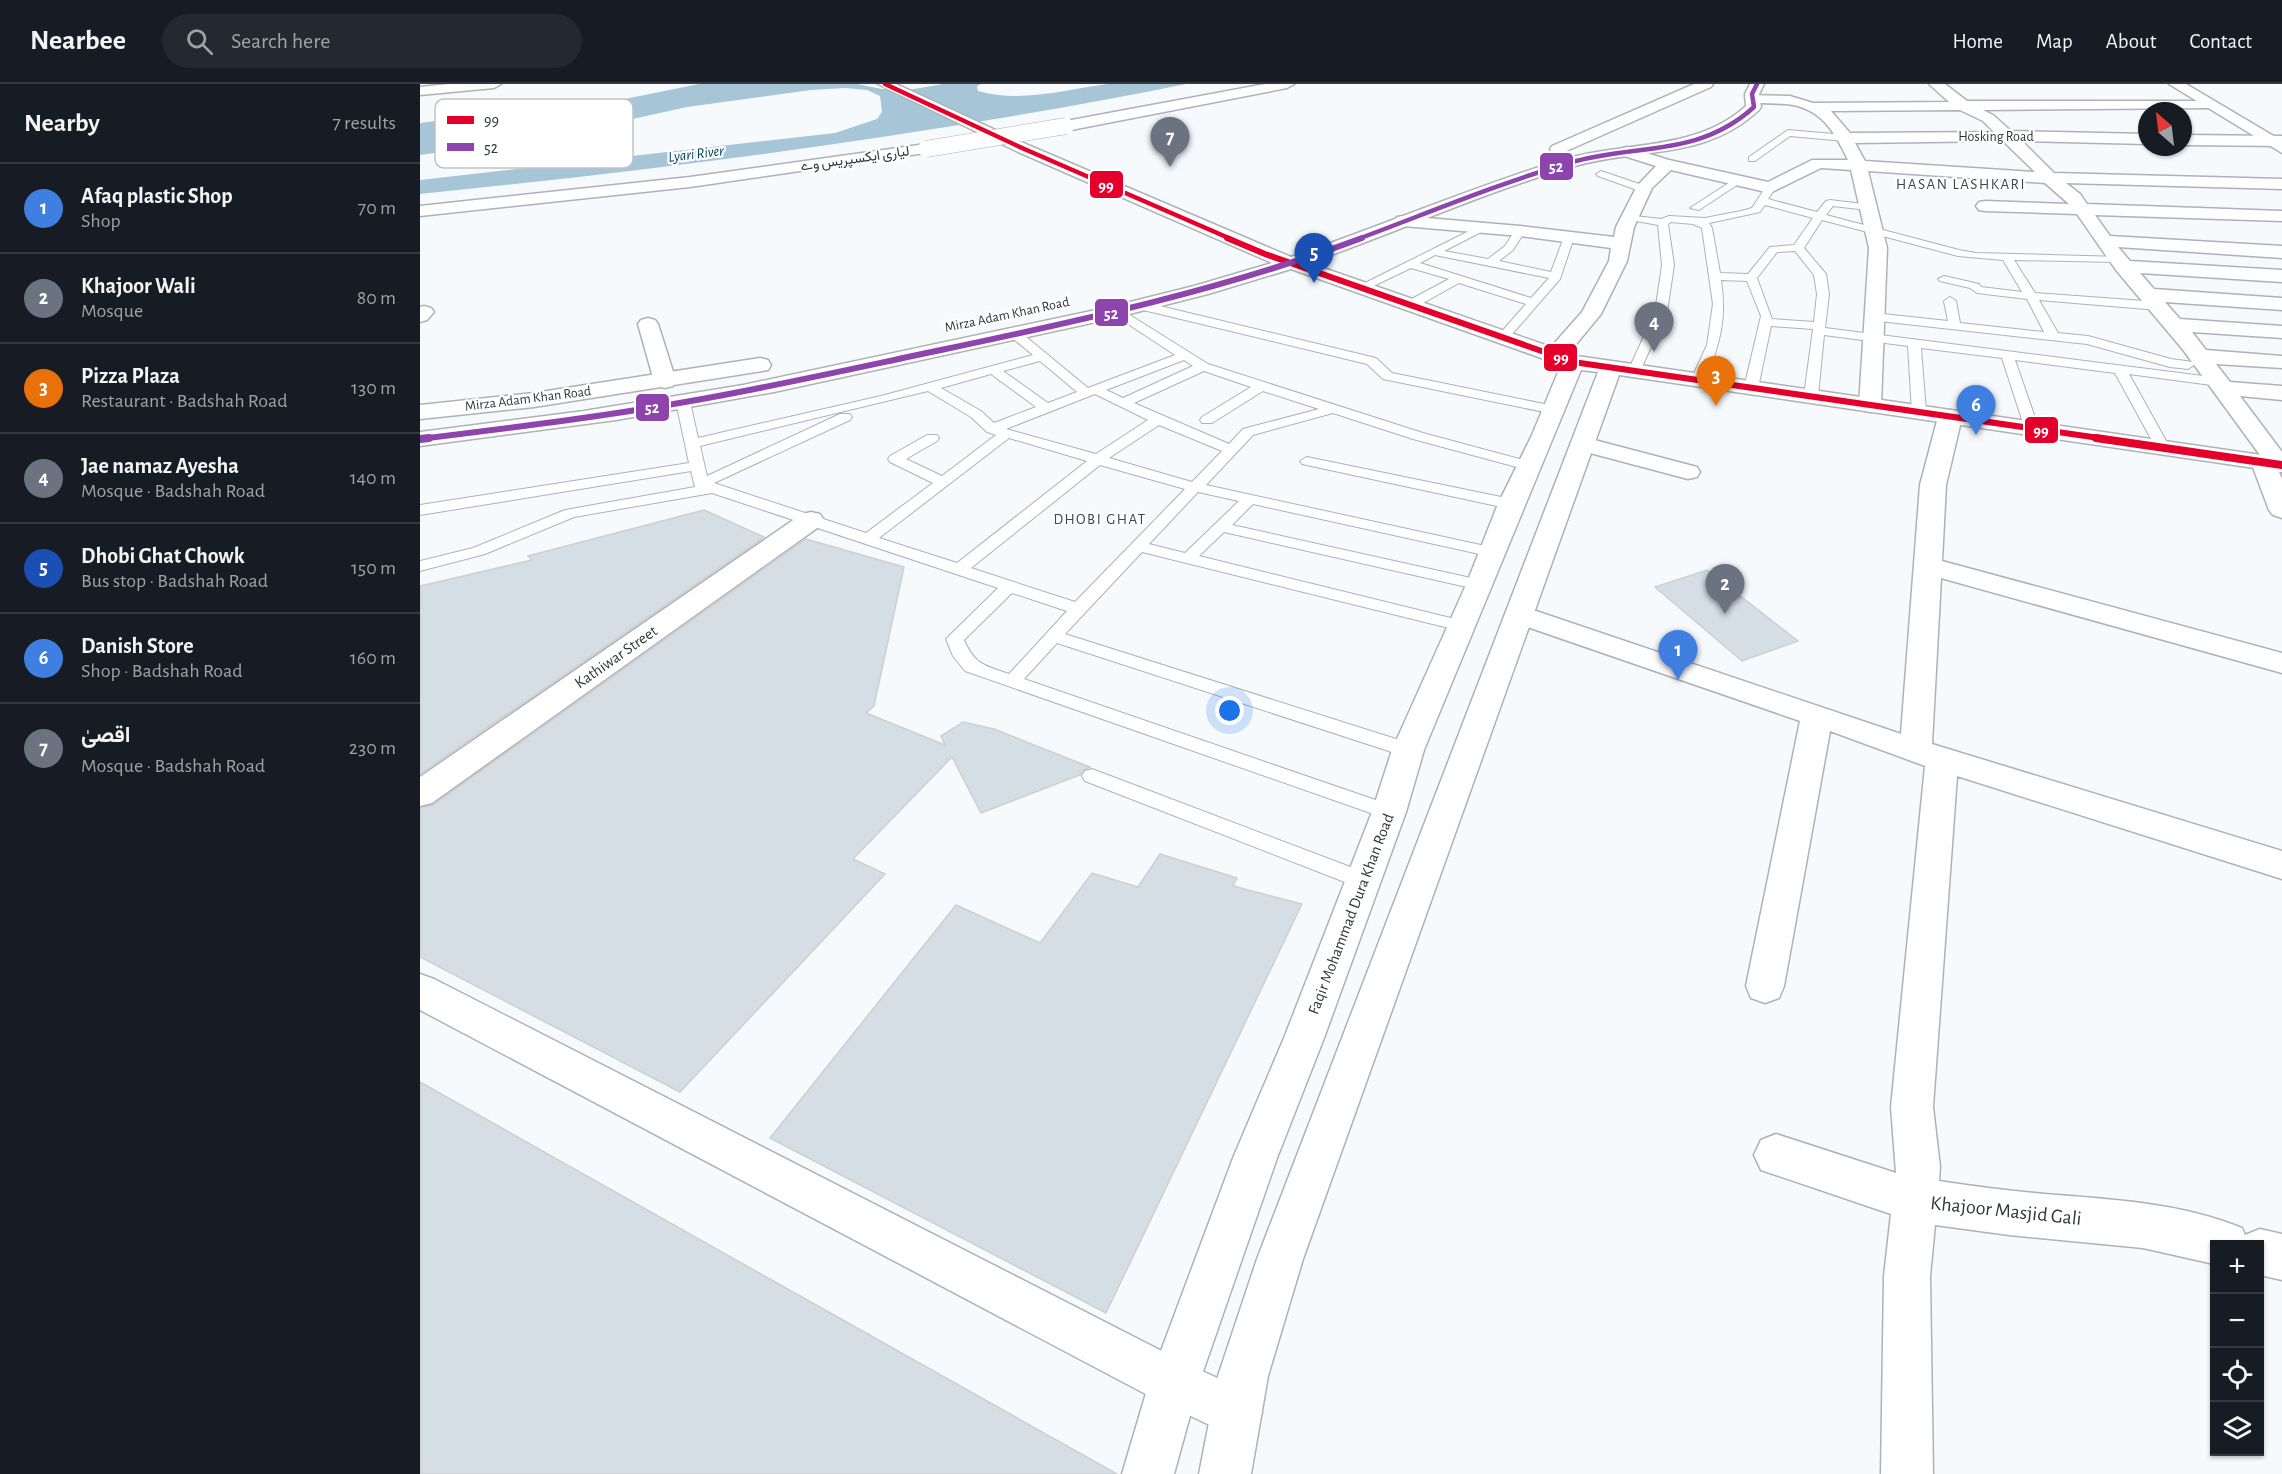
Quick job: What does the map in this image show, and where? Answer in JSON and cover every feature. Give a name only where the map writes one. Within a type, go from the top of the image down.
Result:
[{"type":"main road","points":[[420,92],[494,84]]},
{"type":"main road","points":[[885,84],[1022,148],[1265,254],[1564,358],[1623,369],[2275,464]]},
{"type":"main road","name":"لیاری ایکسپریس وے","points":[[420,211],[657,186],[927,149],[1066,126],[1287,84]]},
{"type":"main road","name":"Mirza Adam Khan Road","points":[[420,439],[683,402],[1015,334],[1265,254],[1516,166],[1659,107],[1706,84]]},
{"type":"main road","points":[[2138,90],[2181,87],[2279,144]]},
{"type":"main road","points":[[1936,89],[1968,97]]},
{"type":"main road","points":[[1755,91],[1822,110],[1834,123],[1868,207],[1878,248],[1870,405]]},
{"type":"main road","name":"Mirza Adam Khan Road","points":[[1115,302],[1138,305],[1291,263],[1572,161],[1677,144],[1724,130],[1743,121],[1754,107],[1755,91]]},
{"type":"main road","points":[[1790,93],[1891,92]]},
{"type":"main road","points":[[1812,107],[1968,97],[2209,104]]},
{"type":"main road","points":[[1968,97],[1965,107],[1988,118],[2083,211],[2120,262],[2212,373],[2275,464],[2282,510]]},
{"type":"main road","points":[[1881,122],[1988,118],[2138,118]]},
{"type":"main road","points":[[2192,118],[2233,118]]},
{"type":"main road","points":[[1834,123],[1857,123]]},
{"type":"main road","name":"Hosking Road","points":[[1845,150],[2007,136],[2138,139]]},
{"type":"main road","points":[[2192,140],[2279,144]]},
{"type":"main road","points":[[1627,152],[1665,164],[1738,181],[1766,195],[1818,163],[1845,150],[2082,163]]},
{"type":"main road","points":[[1845,150],[2049,178],[2282,184]]},
{"type":"main road","name":"Faqir Mohammad Dura Khan Road","points":[[1148,1474],[1174,1383],[1255,1158],[1304,1038],[1389,812],[1408,750],[1480,585],[1511,504],[1554,410],[1564,358],[1591,314],[1618,261],[1625,227],[1644,189],[1663,170],[1665,164]]},
{"type":"main road","points":[[1990,213],[2083,211],[2282,201]]},
{"type":"main road","points":[[2083,211],[2282,216]]},
{"type":"main road","points":[[2083,211],[2282,235]]},
{"type":"main road","points":[[1403,221],[1520,231],[1622,244]]},
{"type":"main road","points":[[2104,241],[2282,252]]},
{"type":"main road","points":[[2120,262],[2282,276]]},
{"type":"main road","points":[[2153,301],[2282,304]]},
{"type":"main road","points":[[648,324],[665,381]]},
{"type":"main road","points":[[2174,325],[2282,332]]},
{"type":"main road","name":"Mirza Adam Khan Road","points":[[420,412],[534,400],[776,362]]},
{"type":"main road","points":[[2212,373],[2282,362]]},
{"type":"main road","points":[[1225,1474],[1243,1376],[1280,1259],[1583,444],[1623,369]]},
{"type":"main road","points":[[2212,373],[2282,393]]},
{"type":"main road","points":[[1776,1155],[1913,1200],[1918,1167],[1912,1107],[1929,755],[1928,566],[1933,484],[1950,417]]},
{"type":"main road","points":[[1583,444],[1688,472]]},
{"type":"main road","name":"Kathiwar Street","points":[[420,794],[811,520]]},
{"type":"main road","points":[[1928,566],[2282,663]]},
{"type":"main road","points":[[1520,615],[1929,755],[2282,865]]},
{"type":"main road","points":[[1765,986],[1816,715]]},
{"type":"main road","points":[[420,991],[1174,1383],[1237,1413]]},
{"type":"main road","name":"Khajoor Masjid Gali","points":[[1906,1474],[1907,1276],[1913,1200],[2009,1213],[2142,1225],[2210,1241]]},
{"type":"main road","points":[[2264,1253],[2282,1257]]},
{"type":"lane","points":[[1752,159],[1788,133],[1845,150]]},
{"type":"lane","points":[[1801,143],[1845,150]]},
{"type":"lane","points":[[1600,174],[1644,189]]},
{"type":"lane","points":[[1630,217],[1663,223],[1668,219],[1694,214],[1738,181]]},
{"type":"lane","points":[[1694,214],[1715,220],[1743,214],[1756,210],[1766,195],[1819,217],[1958,253],[2120,262]]},
{"type":"lane","points":[[1798,248],[1800,241],[1830,203],[1868,207]]},
{"type":"lane","points":[[1694,214],[1707,228],[1719,304],[1713,345],[1698,380]]},
{"type":"lane","points":[[1623,369],[1660,312],[1668,265],[1663,223]]},
{"type":"lane","points":[[1361,288],[1481,228]]},
{"type":"lane","points":[[1490,263],[1509,248],[1520,231]]},
{"type":"lane","points":[[1503,337],[1555,276],[1569,237]]},
{"type":"lane","points":[[1751,278],[1774,249],[1798,248],[1821,273],[1823,294],[1811,396]]},
{"type":"lane","points":[[1435,252],[1555,276]]},
{"type":"lane","points":[[2006,256],[2053,336]]},
{"type":"lane","points":[[1411,264],[1534,303]]},
{"type":"lane","points":[[1715,276],[1751,278]]},
{"type":"lane","points":[[1751,278],[1767,315],[1751,388]]},
{"type":"lane","points":[[1410,305],[1458,279]]},
{"type":"lane","points":[[1944,279],[1976,286],[1977,290],[2031,296],[2153,301]]},
{"type":"lane","points":[[1950,301],[1955,326]]},
{"type":"lane","points":[[1115,302],[1203,367],[1418,436],[1529,466]]},
{"type":"lane","points":[[1138,305],[1371,361],[1388,375],[1554,410]]},
{"type":"lane","points":[[1874,317],[2088,340],[2212,373]]},
{"type":"lane","points":[[1766,322],[1874,339],[2120,370],[2212,373]]},
{"type":"lane","points":[[1015,334],[1042,357],[1091,391],[1231,450]]},
{"type":"lane","points":[[1914,344],[1919,412]]},
{"type":"lane","points":[[992,429],[1186,355]]},
{"type":"lane","points":[[2007,356],[2032,429]]},
{"type":"lane","points":[[692,444],[883,399],[1042,357]]},
{"type":"lane","points":[[1123,403],[1203,367]]},
{"type":"lane","points":[[993,370],[1046,408]]},
{"type":"lane","points":[[2120,370],[2163,448]]},
{"type":"lane","points":[[1207,420],[1261,386]]},
{"type":"lane","points":[[930,387],[976,414],[992,429],[1097,460],[1195,487],[1493,552]]},
{"type":"lane","points":[[420,566],[479,551],[570,513],[707,486],[883,399]]},
{"type":"lane","points":[[683,402],[697,466],[707,486],[1078,609]]},
{"type":"lane","points":[[1012,681],[1248,432],[1334,409]]},
{"type":"lane","points":[[960,569],[1097,460],[1158,420]]},
{"type":"lane","points":[[868,539],[1007,433]]},
{"type":"lane","points":[[932,438],[895,459],[943,482]]},
{"type":"lane","points":[[1307,461],[1511,504]]},
{"type":"lane","points":[[420,510],[697,466]]},
{"type":"lane","points":[[1188,558],[1250,499]]},
{"type":"lane","points":[[1220,527],[1480,585]]},
{"type":"lane","points":[[1139,546],[1461,627]]},
{"type":"lane","points":[[1009,586],[955,639],[962,656],[971,667],[1389,812]]},
{"type":"lane","points":[[1053,636],[1408,750]]},
{"type":"lane","points":[[1092,776],[1362,880]]},
{"type":"water","name":"Lyari River","points":[[699,84],[857,84],[882,89],[908,90],[943,84],[981,84],[977,86],[978,91],[1026,96],[1107,84],[1186,84],[996,119],[805,148],[613,173],[420,194],[420,180],[526,168],[633,168],[633,156],[835,133],[877,119],[882,112],[880,96],[867,90],[845,88],[811,90],[687,107],[633,119],[633,99],[625,99]]},
{"type":"water","points":[[435,121],[435,153],[420,155],[420,123]]},
{"type":"building","points":[[704,510],[764,537],[420,774],[420,586],[532,560],[528,556]]},
{"type":"building","points":[[806,539],[904,567],[874,706],[866,713],[945,745],[941,736],[963,722],[994,729],[1090,767],[1083,770],[1080,775],[981,813],[952,757],[853,859],[885,874],[680,1092],[420,957],[420,808],[433,805]]},
{"type":"building","points":[[1707,570],[1798,641],[1742,661],[1655,587]]},
{"type":"building","points":[[1160,854],[1237,878],[1233,886],[1302,904],[1106,1313],[770,1138],[956,905],[1040,943],[1092,873],[1138,887]]},
{"type":"building","points":[[420,1082],[793,1292],[1117,1474],[420,1474]]},
{"type":"transit line","name":"99","points":[[885,84],[1022,148],[1265,254],[1573,362],[2282,465]]},
{"type":"transit line","name":"52","points":[[420,439],[584,418],[743,392],[1064,324],[1201,290],[1326,251],[1500,185],[1571,162],[1668,146],[1716,134],[1737,123],[1754,107],[1752,94],[1757,84]]},
{"type":"place","name":"اقصیٰ","points":[[1170,167]]},
{"type":"place","name":"Dhobi Ghat Chowk","points":[[1314,283]]},
{"type":"place","name":"Jae namaz Ayesha","points":[[1654,352]]},
{"type":"place","name":"Pizza Plaza","points":[[1716,406]]},
{"type":"place","name":"Danish Store","points":[[1976,435]]},
{"type":"place","name":"Khajoor Wali","points":[[1725,614]]},
{"type":"place","name":"Afaq plastic Shop","points":[[1678,680]]},
{"type":"district","name":"HASAN LASHKARI","points":[[1961,184]]},
{"type":"district","name":"DHOBI GHAT","points":[[1100,519]]}]
